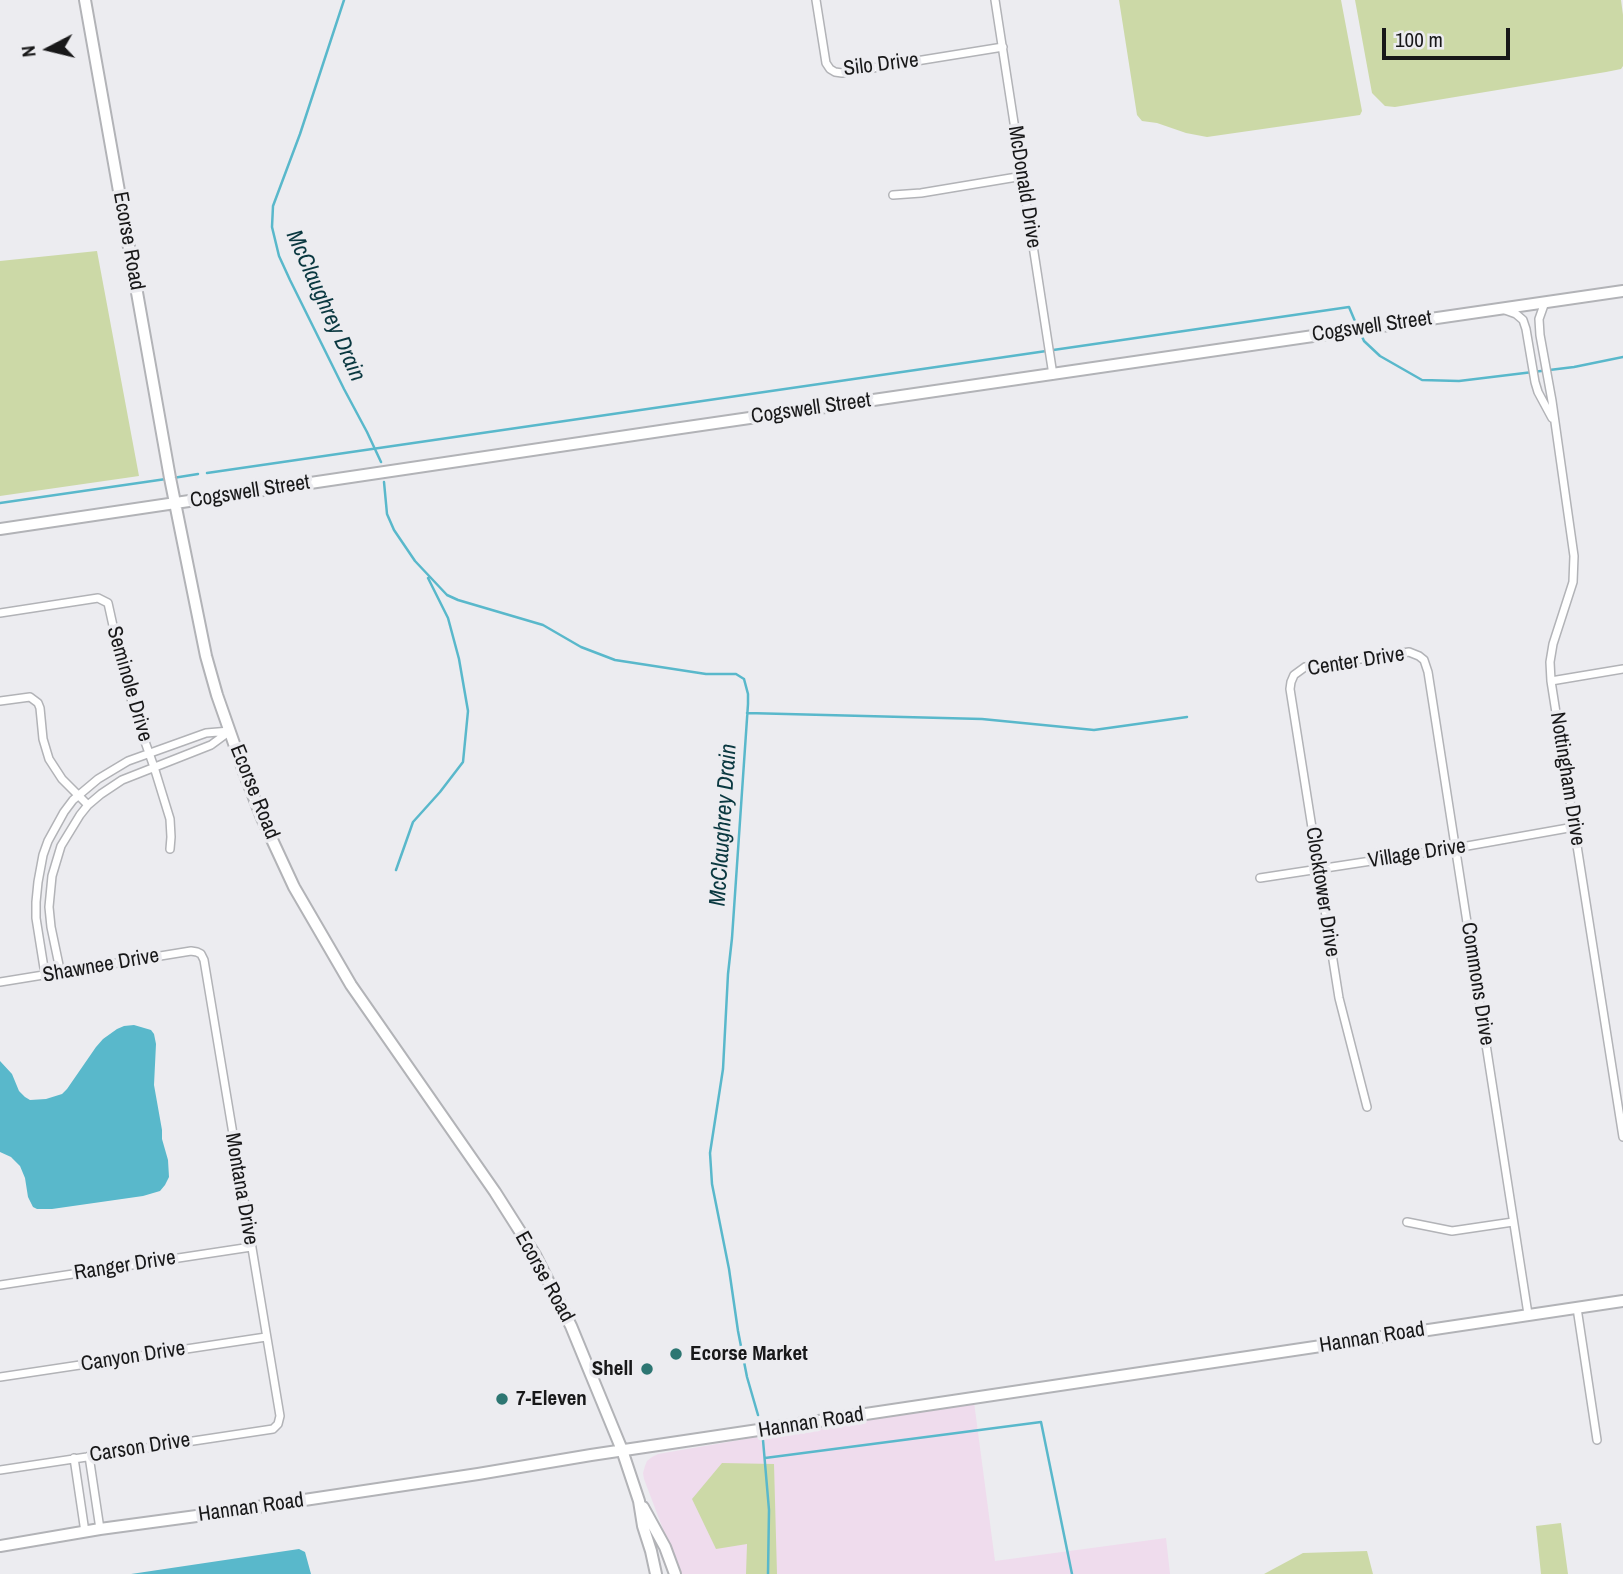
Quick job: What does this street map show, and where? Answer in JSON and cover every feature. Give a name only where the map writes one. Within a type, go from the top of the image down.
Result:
[{"type":"street","name":"Ecorse Road","points":[[85,0],[175,503],[206,656],[230,731],[262,818],[300,898],[351,985],[535,1255],[571,1326],[622,1450],[639,1501],[656,1574]]},
{"type":"street","name":"Silo Drive","points":[[816,0],[826,63],[835,72],[1003,47]]},
{"type":"street","name":"McDonald Drive","points":[[995,0],[1053,374]]},
{"type":"street","points":[[893,195],[1023,176]]},
{"type":"street","name":"Cogswell Street","points":[[0,529],[1623,291]]},
{"type":"street","name":"Nottingham Drive","points":[[1545,302],[1540,313],[1539,327],[1573,545],[1574,567],[1573,582],[1553,644],[1551,681],[1623,1137]]},
{"type":"street","name":"Nottingham Drive","points":[[1502,309],[1516,314],[1522,320],[1538,392],[1554,422]]},
{"type":"street","name":"Seminole Drive","points":[[0,613],[97,598],[106,601],[110,607],[123,671],[170,819],[170,849]]},
{"type":"street","name":"Center Drive","points":[[1294,675],[1305,667],[1364,658],[1405,652],[1419,656]]},
{"type":"street","name":"Commons Drive","points":[[1419,656],[1427,672],[1528,1314]]},
{"type":"street","points":[[1551,681],[1623,669]]},
{"type":"street","name":"Clocktower Drive","points":[[1294,675],[1290,694],[1339,998],[1367,1107]]},
{"type":"street","points":[[0,701],[30,697],[38,702],[43,739],[49,758],[62,779],[88,805]]},
{"type":"street","points":[[230,731],[211,745],[122,780],[88,805],[61,846],[52,876],[49,906],[59,965],[53,974],[44,968],[36,918],[36,893],[43,855],[64,812],[90,785],[112,770],[149,753],[206,733],[230,731]]},
{"type":"street","name":"Village Drive","points":[[1260,878],[1574,827]]},
{"type":"street","name":"Shawnee Drive","points":[[0,982],[191,951],[201,954]]},
{"type":"street","name":"Montana Drive","points":[[201,954],[280,1416],[278,1424]]},
{"type":"street","points":[[1407,1222],[1452,1231],[1513,1222]]},
{"type":"street","name":"Ranger Drive","points":[[0,1285],[251,1247]]},
{"type":"street","name":"Hannan Road","points":[[0,1546],[1623,1301]]},
{"type":"street","points":[[1577,1308],[1597,1440]]},
{"type":"street","name":"Canyon Drive","points":[[0,1377],[266,1337]]},
{"type":"street","name":"Carson Drive","points":[[0,1470],[272,1429],[278,1424]]},
{"type":"street","points":[[89,1456],[100,1529]]},
{"type":"street","points":[[74,1458],[85,1532]]},
{"type":"street","name":"Ecorse Road","points":[[639,1501],[665,1547],[675,1574]]},
{"type":"shaded area","points":[[974,1402],[995,1561],[1166,1538],[1170,1574],[680,1574],[644,1479],[645,1466],[652,1457]]},
{"type":"green space","points":[[1119,0],[1341,0],[1362,111],[1360,115],[1207,137],[1142,121],[1137,115]]},
{"type":"green space","points":[[1355,0],[1621,0],[1623,66],[1621,69],[1606,72],[1395,107],[1385,106],[1372,93]]},
{"type":"green space","points":[[97,251],[139,476],[0,496],[0,261]]},
{"type":"green space","points":[[722,1463],[774,1464],[777,1574],[746,1574],[747,1544],[716,1549],[692,1499]]},
{"type":"green space","points":[[1561,1523],[1568,1574],[1541,1574],[1536,1526]]},
{"type":"green space","points":[[1367,1551],[1373,1574],[1264,1574],[1303,1553]]},
{"type":"water","points":[[134,1025],[151,1030],[156,1044],[154,1085],[168,1160],[169,1177],[165,1185],[160,1191],[143,1196],[52,1209],[33,1207],[20,1166],[11,1157],[0,1152],[0,1061],[12,1074],[19,1091],[25,1097],[30,1100],[46,1099],[62,1094],[67,1089],[103,1039],[117,1029]]},
{"type":"water","points":[[299,1549],[305,1552],[311,1574],[131,1574]]},
{"type":"waterway","name":"McClaughrey Drain","points":[[344,0],[273,206],[272,227],[279,256],[290,280],[381,462]]},
{"type":"waterway","points":[[207,473],[1349,307],[1357,326]]},
{"type":"waterway","points":[[1360,332],[1364,341],[1380,356],[1422,380],[1459,381],[1574,367],[1623,357]]},
{"type":"waterway","points":[[173,478],[198,474]]},
{"type":"waterway","points":[[0,503],[166,479]]},
{"type":"waterway","name":"McClaughrey Drain","points":[[384,482],[387,514],[394,530],[415,561],[447,595],[543,625],[581,647],[615,660],[706,674],[736,674],[744,679],[748,704],[723,1069],[710,1153],[712,1184],[738,1331],[758,1415]]},
{"type":"waterway","points":[[396,870],[413,822],[463,762],[468,711],[459,659],[448,618],[428,578]]},
{"type":"waterway","points":[[747,713],[982,719],[1094,730],[1187,717]]},
{"type":"waterway","points":[[765,1458],[1041,1422],[1072,1574]]},
{"type":"waterway","name":"McClaughrey Drain","points":[[763,1440],[769,1510],[768,1574]]},
{"type":"place","name":"Ecorse Market","points":[[676,1354]]},
{"type":"place","name":"Shell","points":[[647,1369]]},
{"type":"place","name":"7-Eleven","points":[[502,1399]]}]
